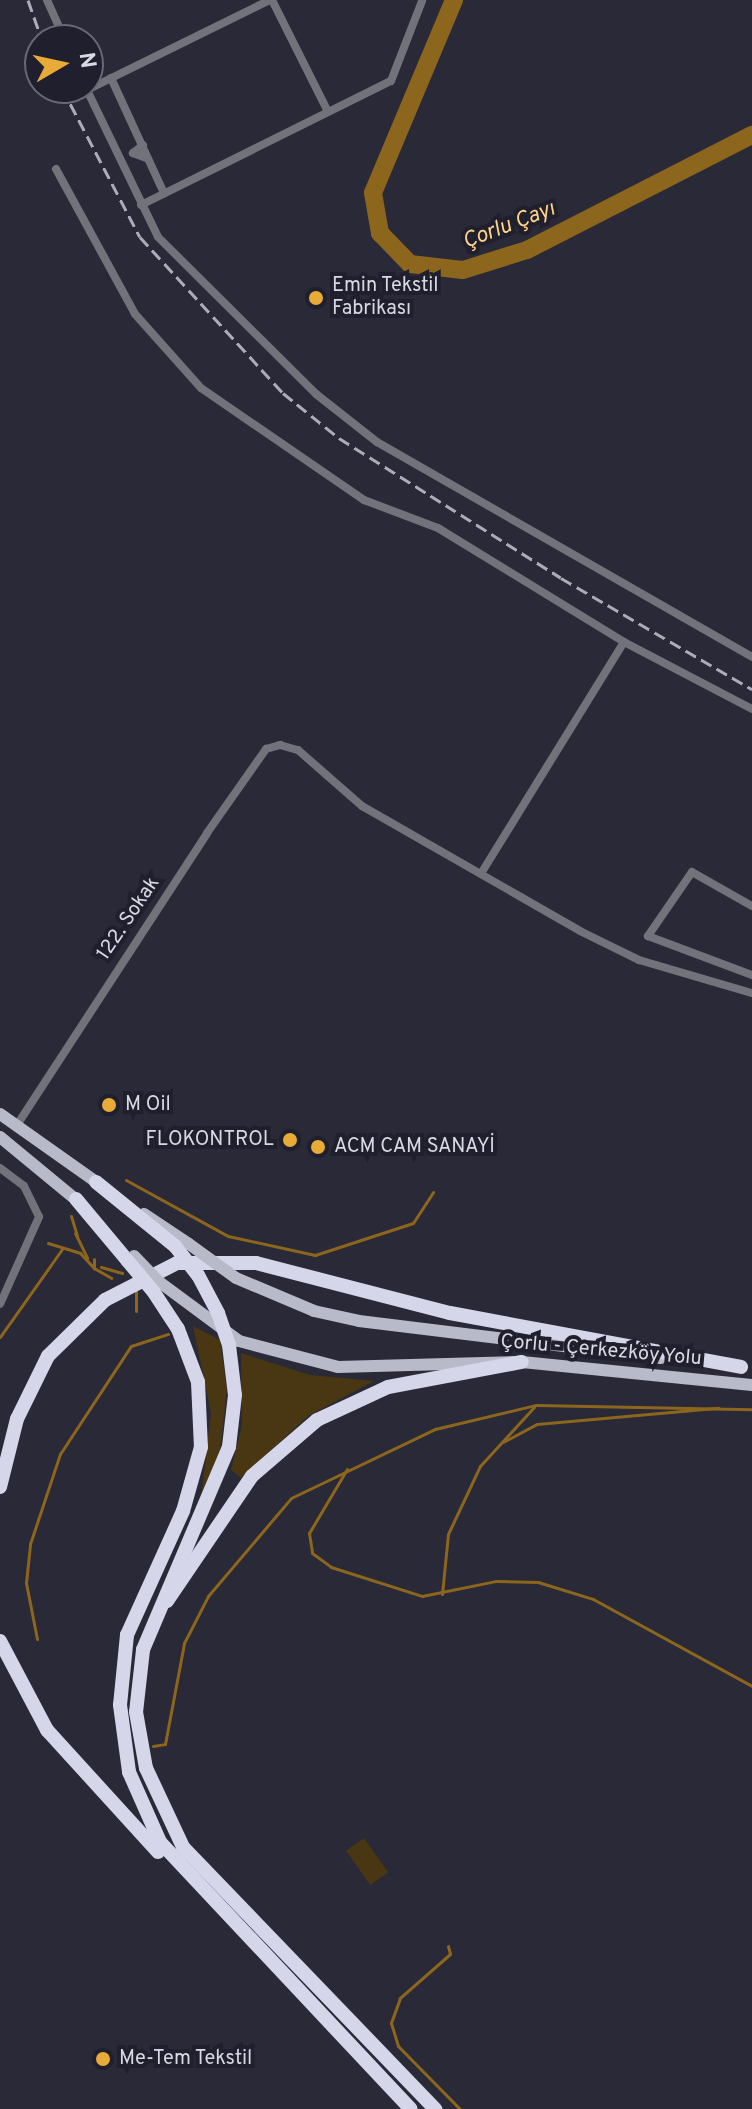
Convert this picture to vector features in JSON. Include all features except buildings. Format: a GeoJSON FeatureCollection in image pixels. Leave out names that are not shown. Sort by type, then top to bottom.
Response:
{"type":"FeatureCollection","features":[{"type":"Feature","properties":{"kind":"highway"},"geometry":{"type":"LineString","coordinates":[[96,1182],[182,1245],[218,1313],[229,1345],[235,1395],[229,1447],[149,1625],[137,1684],[146,1768],[172,1832],[435,2109]]}},
{"type":"Feature","properties":{"kind":"highway"},"geometry":{"type":"LineString","coordinates":[[76,1199],[156,1286],[178,1329],[198,1382],[201,1447],[183,1511],[127,1635],[121,1725],[148,1821],[217,1908]]}},
{"type":"Feature","properties":{"kind":"highway"},"geometry":{"type":"LineString","coordinates":[[0,1487],[17,1419],[48,1356],[105,1300],[177,1263],[256,1263],[450,1313],[746,1367]]}},
{"type":"Feature","properties":{"kind":"highway"},"geometry":{"type":"LineString","coordinates":[[137,1684],[174,1588],[242,1488],[298,1433],[388,1387],[522,1362]]}},
{"type":"Feature","properties":{"kind":"highway"},"geometry":{"type":"LineString","coordinates":[[0,1641],[47,1730],[411,2109]]}},
{"type":"Feature","properties":{"kind":"highway"},"geometry":{"type":"LineString","coordinates":[[325,2021],[338,2009]]}},
{"type":"Feature","properties":{"kind":"main road"},"geometry":{"type":"LineString","coordinates":[[0,1114],[96,1182]]}},
{"type":"Feature","properties":{"kind":"main road"},"geometry":{"type":"LineString","coordinates":[[0,1137],[76,1199]]}},
{"type":"Feature","properties":{"kind":"main road","name":"Çorlu - Çerkezköy Yolu"},"geometry":{"type":"LineString","coordinates":[[182,1245],[236,1278],[359,1321],[746,1367]]}},
{"type":"Feature","properties":{"kind":"main road","name":"Çorlu - Çerkezköy Yolu"},"geometry":{"type":"LineString","coordinates":[[156,1286],[214,1327],[305,1362],[373,1369],[522,1362],[752,1385]]}},
{"type":"Feature","properties":{"kind":"street"},"geometry":{"type":"LineString","coordinates":[[47,0],[58,24]]}},
{"type":"Feature","properties":{"kind":"street"},"geometry":{"type":"LineString","coordinates":[[104,81],[271,0],[328,112]]}},
{"type":"Feature","properties":{"kind":"street"},"geometry":{"type":"LineString","coordinates":[[141,205],[391,81],[422,1]]}},
{"type":"Feature","properties":{"kind":"street"},"geometry":{"type":"LineString","coordinates":[[111,78],[143,145],[133,153],[146,158],[164,193]]}},
{"type":"Feature","properties":{"kind":"street"},"geometry":{"type":"LineString","coordinates":[[93,104],[158,237],[229,312],[377,442],[752,657]]}},
{"type":"Feature","properties":{"kind":"street"},"geometry":{"type":"LineString","coordinates":[[56,169],[135,314],[192,381],[364,500],[438,528],[624,642],[752,709]]}},
{"type":"Feature","properties":{"kind":"street"},"geometry":{"type":"LineString","coordinates":[[624,642],[483,870],[639,960],[752,993]]}},
{"type":"Feature","properties":{"kind":"street","name":"122. Sokak"},"geometry":{"type":"LineString","coordinates":[[17,1125],[207,833],[266,749],[280,745],[298,750],[362,806],[483,870]]}},
{"type":"Feature","properties":{"kind":"street"},"geometry":{"type":"LineString","coordinates":[[752,906],[692,872],[648,936],[752,975]]}},
{"type":"Feature","properties":{"kind":"street"},"geometry":{"type":"LineString","coordinates":[[0,1168],[24,1186],[39,1217],[0,1304]]}},
{"type":"Feature","properties":{"kind":"shaded area"},"geometry":{"type":"Polygon","coordinates":[[[193,1326],[220,1340],[227,1390],[220,1451],[201,1499],[211,1413],[193,1326]]]}},
{"type":"Feature","properties":{"kind":"shaded area"},"geometry":{"type":"Polygon","coordinates":[[[241,1353],[310,1375],[374,1381],[308,1416],[241,1478],[231,1470],[242,1425],[241,1353]]]}},
{"type":"Feature","properties":{"kind":"shaded area"},"geometry":{"type":"Polygon","coordinates":[[[364,1838],[388,1872],[370,1885],[346,1851],[364,1838]]]}},
{"type":"Feature","properties":{"kind":"waterway","name":"Çorlu Çayı"},"geometry":{"type":"LineString","coordinates":[[454,0],[373,193],[380,233],[410,264],[463,270],[527,250],[752,135]]}},
{"type":"Feature","properties":{"kind":"waterway"},"geometry":{"type":"LineString","coordinates":[[126,1180],[228,1236],[315,1255],[413,1223],[433,1192]]}},
{"type":"Feature","properties":{"kind":"waterway"},"geometry":{"type":"LineString","coordinates":[[71,1216],[77,1236]]}},
{"type":"Feature","properties":{"kind":"waterway"},"geometry":{"type":"LineString","coordinates":[[75,1233],[87,1258]]}},
{"type":"Feature","properties":{"kind":"waterway"},"geometry":{"type":"LineString","coordinates":[[48,1243],[80,1253],[94,1268]]}},
{"type":"Feature","properties":{"kind":"waterway"},"geometry":{"type":"LineString","coordinates":[[0,1337],[62,1249]]}},
{"type":"Feature","properties":{"kind":"waterway"},"geometry":{"type":"LineString","coordinates":[[94,1259],[94,1268],[111,1278]]}},
{"type":"Feature","properties":{"kind":"waterway"},"geometry":{"type":"LineString","coordinates":[[101,1267],[122,1273]]}},
{"type":"Feature","properties":{"kind":"waterway"},"geometry":{"type":"LineString","coordinates":[[136,1290],[136,1311]]}},
{"type":"Feature","properties":{"kind":"waterway"},"geometry":{"type":"LineString","coordinates":[[37,1639],[26,1583],[30,1544],[60,1454],[131,1346],[168,1334]]}},
{"type":"Feature","properties":{"kind":"waterway"},"geometry":{"type":"LineString","coordinates":[[153,1746],[165,1744],[184,1643],[208,1596],[291,1498],[435,1429],[536,1405],[752,1409]]}},
{"type":"Feature","properties":{"kind":"waterway"},"geometry":{"type":"LineString","coordinates":[[442,1594],[448,1534],[480,1466],[534,1407]]}},
{"type":"Feature","properties":{"kind":"waterway"},"geometry":{"type":"LineString","coordinates":[[503,1442],[537,1424],[718,1408]]}},
{"type":"Feature","properties":{"kind":"waterway"},"geometry":{"type":"LineString","coordinates":[[347,1469],[309,1533],[312,1553],[331,1567],[422,1596],[496,1581],[538,1582],[593,1599],[752,1686]]}},
{"type":"Feature","properties":{"kind":"waterway"},"geometry":{"type":"LineString","coordinates":[[448,1946],[450,1954],[400,1998],[391,2023],[398,2046],[460,2109]]}},
{"type":"Feature","properties":{"kind":"railway"},"geometry":{"type":"LineString","coordinates":[[28,0],[36,24]]}},
{"type":"Feature","properties":{"kind":"railway"},"geometry":{"type":"LineString","coordinates":[[70,104],[140,237],[283,393],[339,438],[561,578],[752,689]]}},
{"type":"Feature","properties":{"kind":"place","name":"Emin Tekstil Fabrikası"},"geometry":{"type":"Point","coordinates":[316,298]}},
{"type":"Feature","properties":{"kind":"place","name":"M Oil"},"geometry":{"type":"Point","coordinates":[109,1105]}},
{"type":"Feature","properties":{"kind":"place","name":"FLOKONTROL"},"geometry":{"type":"Point","coordinates":[290,1140]}},
{"type":"Feature","properties":{"kind":"place","name":"ACM CAM SANAYİ"},"geometry":{"type":"Point","coordinates":[318,1147]}},
{"type":"Feature","properties":{"kind":"place","name":"Me-Tem Tekstil"},"geometry":{"type":"Point","coordinates":[103,2059]}}]}
